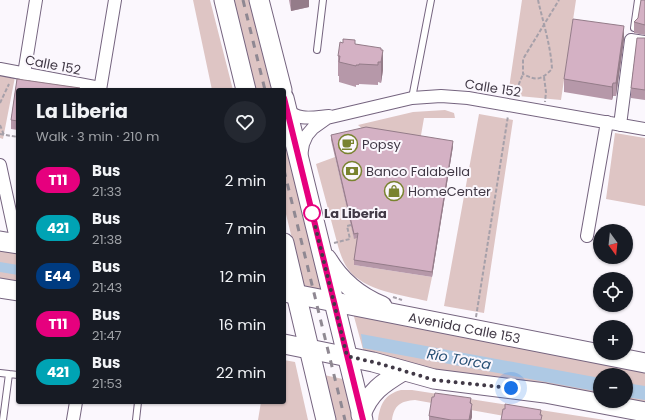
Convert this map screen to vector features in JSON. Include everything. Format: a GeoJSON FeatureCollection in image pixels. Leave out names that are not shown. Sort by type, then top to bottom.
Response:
{"type":"FeatureCollection","features":[{"type":"Feature","properties":{"kind":"main road"},"geometry":{"type":"LineString","coordinates":[[224,0],[246,88]]}},
{"type":"Feature","properties":{"kind":"main road"},"geometry":{"type":"LineString","coordinates":[[259,0],[281,88]]}},
{"type":"Feature","properties":{"kind":"main road"},"geometry":{"type":"LineString","coordinates":[[286,106],[301,165],[336,273],[352,289],[368,299],[413,318]]}},
{"type":"Feature","properties":{"kind":"main road"},"geometry":{"type":"LineString","coordinates":[[327,245],[334,302],[362,418]]}},
{"type":"Feature","properties":{"kind":"main road"},"geometry":{"type":"LineString","coordinates":[[286,263],[290,293],[303,320],[326,420]]}},
{"type":"Feature","properties":{"kind":"main road"},"geometry":{"type":"LineString","coordinates":[[0,288],[16,291]]}},
{"type":"Feature","properties":{"kind":"main road","name":"Avenida Calle 153"},"geometry":{"type":"LineString","coordinates":[[290,293],[645,363]]}},
{"type":"Feature","properties":{"kind":"main road"},"geometry":{"type":"LineString","coordinates":[[286,344],[308,344],[346,352],[434,380],[545,393],[645,412]]}},
{"type":"Feature","properties":{"kind":"main road"},"geometry":{"type":"LineString","coordinates":[[362,418],[365,404],[375,391],[381,385],[403,371]]}},
{"type":"Feature","properties":{"kind":"street"},"geometry":{"type":"LineString","coordinates":[[24,74],[36,0]]}},
{"type":"Feature","properties":{"kind":"street"},"geometry":{"type":"LineString","coordinates":[[100,88],[115,0]]}},
{"type":"Feature","properties":{"kind":"street"},"geometry":{"type":"LineString","coordinates":[[620,125],[631,40],[645,42]]}},
{"type":"Feature","properties":{"kind":"street","name":"Calle 152"},"geometry":{"type":"LineString","coordinates":[[0,69],[95,88]]}},
{"type":"Feature","properties":{"kind":"street","name":"Calle 152"},"geometry":{"type":"LineString","coordinates":[[301,165],[302,150],[307,135],[320,122],[336,116],[412,98],[441,96],[468,98],[645,129]]}},
{"type":"Feature","properties":{"kind":"street","name":"Calle 152"},"geometry":{"type":"LineString","coordinates":[[286,102],[292,114],[299,117],[336,116]]}},
{"type":"Feature","properties":{"kind":"street"},"geometry":{"type":"LineString","coordinates":[[587,236],[607,122]]}},
{"type":"Feature","properties":{"kind":"street"},"geometry":{"type":"LineString","coordinates":[[0,165],[12,243]]}},
{"type":"Feature","properties":{"kind":"street"},"geometry":{"type":"LineString","coordinates":[[73,420],[76,404]]}},
{"type":"Feature","properties":{"kind":"lane"},"geometry":{"type":"LineString","coordinates":[[317,50],[323,0]]}},
{"type":"Feature","properties":{"kind":"lane"},"geometry":{"type":"LineString","coordinates":[[412,98],[431,0]]}},
{"type":"Feature","properties":{"kind":"lane"},"geometry":{"type":"LineString","coordinates":[[634,28],[638,0]]}},
{"type":"Feature","properties":{"kind":"lane"},"geometry":{"type":"LineString","coordinates":[[0,373],[16,375]]}},
{"type":"Feature","properties":{"kind":"lane"},"geometry":{"type":"LineString","coordinates":[[3,420],[9,374]]}},
{"type":"Feature","properties":{"kind":"lane"},"geometry":{"type":"LineString","coordinates":[[136,420],[138,404]]}},
{"type":"Feature","properties":{"kind":"path"},"geometry":{"type":"LineString","coordinates":[[524,74],[532,79],[544,77],[552,69],[552,61],[538,0]]}},
{"type":"Feature","properties":{"kind":"path"},"geometry":{"type":"LineString","coordinates":[[474,330],[510,105],[524,74],[523,59],[559,0]]}},
{"type":"Feature","properties":{"kind":"path"},"geometry":{"type":"LineString","coordinates":[[544,77],[546,92],[545,111]]}},
{"type":"Feature","properties":{"kind":"path"},"geometry":{"type":"LineString","coordinates":[[0,103],[9,84]]}},
{"type":"Feature","properties":{"kind":"path"},"geometry":{"type":"LineString","coordinates":[[0,125],[4,135]]}},
{"type":"Feature","properties":{"kind":"path"},"geometry":{"type":"LineString","coordinates":[[0,134],[16,137]]}},
{"type":"Feature","properties":{"kind":"path"},"geometry":{"type":"LineString","coordinates":[[327,245],[350,239],[347,226],[351,225]]}},
{"type":"Feature","properties":{"kind":"shaded area"},"geometry":{"type":"Polygon","coordinates":[[[193,0],[210,0],[232,88],[212,88],[193,0]]]}},
{"type":"Feature","properties":{"kind":"shaded area"},"geometry":{"type":"Polygon","coordinates":[[[234,0],[254,0],[276,88],[256,88],[234,0]]]}},
{"type":"Feature","properties":{"kind":"shaded area"},"geometry":{"type":"Polygon","coordinates":[[[522,0],[576,0],[561,100],[508,95],[522,0]]]}},
{"type":"Feature","properties":{"kind":"shaded area"},"geometry":{"type":"Polygon","coordinates":[[[0,74],[15,77],[3,139],[0,138],[0,74]]]}},
{"type":"Feature","properties":{"kind":"shaded area"},"geometry":{"type":"Polygon","coordinates":[[[445,110],[454,113],[455,118],[424,118],[420,141],[366,132],[358,125],[413,112],[445,110]]]}},
{"type":"Feature","properties":{"kind":"shaded area"},"geometry":{"type":"Polygon","coordinates":[[[479,114],[513,120],[484,313],[444,306],[479,114]]]}},
{"type":"Feature","properties":{"kind":"shaded area"},"geometry":{"type":"Polygon","coordinates":[[[286,132],[321,278],[321,289],[313,291],[304,288],[286,214],[286,132]]]}},
{"type":"Feature","properties":{"kind":"shaded area"},"geometry":{"type":"Polygon","coordinates":[[[615,133],[645,138],[645,206],[606,199],[615,133]]]}},
{"type":"Feature","properties":{"kind":"shaded area"},"geometry":{"type":"Polygon","coordinates":[[[335,157],[354,238],[358,238],[354,265],[432,277],[427,301],[395,294],[373,287],[355,276],[346,266],[339,249],[316,164],[335,157]]]}},
{"type":"Feature","properties":{"kind":"shaded area"},"geometry":{"type":"Polygon","coordinates":[[[0,248],[16,251],[16,287],[0,283],[0,248]]]}},
{"type":"Feature","properties":{"kind":"shaded area"},"geometry":{"type":"Polygon","coordinates":[[[353,313],[645,369],[645,406],[633,403],[633,368],[593,368],[593,396],[465,378],[364,353],[353,313]]]}},
{"type":"Feature","properties":{"kind":"shaded area"},"geometry":{"type":"Polygon","coordinates":[[[286,360],[295,362],[308,420],[258,420],[261,404],[286,404],[286,360]]]}},
{"type":"Feature","properties":{"kind":"shaded area"},"geometry":{"type":"Polygon","coordinates":[[[324,375],[343,379],[353,420],[335,420],[324,375]]]}},
{"type":"Feature","properties":{"kind":"shaded area"},"geometry":{"type":"Polygon","coordinates":[[[401,390],[412,390],[605,420],[526,420],[415,400],[406,401],[396,407],[392,420],[378,420],[380,409],[384,400],[391,394],[401,390]]]}},
{"type":"Feature","properties":{"kind":"water"},"geometry":{"type":"Polygon","coordinates":[[[0,262],[16,265],[16,275],[0,272],[0,262]]]}},
{"type":"Feature","properties":{"kind":"water","name":"Río Torca"},"geometry":{"type":"Polygon","coordinates":[[[361,334],[593,377],[593,391],[363,348],[361,334]]]}},
{"type":"Feature","properties":{"kind":"water"},"geometry":{"type":"Polygon","coordinates":[[[633,384],[645,386],[645,400],[633,398],[633,384]]]}},
{"type":"Feature","properties":{"kind":"building"},"geometry":{"type":"Polygon","coordinates":[[[641,0],[645,0],[645,25],[634,22],[638,18],[641,0]]]}},
{"type":"Feature","properties":{"kind":"building"},"geometry":{"type":"Polygon","coordinates":[[[573,19],[624,26],[616,83],[613,83],[612,87],[564,79],[573,19]]]}},
{"type":"Feature","properties":{"kind":"building"},"geometry":{"type":"Polygon","coordinates":[[[637,38],[645,38],[645,90],[631,88],[637,38]]]}},
{"type":"Feature","properties":{"kind":"building"},"geometry":{"type":"Polygon","coordinates":[[[343,39],[355,40],[355,44],[381,48],[381,50],[383,50],[381,62],[378,62],[378,65],[359,64],[356,66],[339,62],[340,56],[338,56],[340,42],[343,43],[343,39]]]}},
{"type":"Feature","properties":{"kind":"building"},"geometry":{"type":"Polygon","coordinates":[[[17,79],[80,88],[16,88],[16,121],[11,120],[17,79]]]}},
{"type":"Feature","properties":{"kind":"building","name":"HomeCenter"},"geometry":{"type":"Polygon","coordinates":[[[366,127],[453,141],[432,272],[354,260],[358,233],[354,234],[331,135],[366,127]]]}},
{"type":"Feature","properties":{"kind":"building"},"geometry":{"type":"Polygon","coordinates":[[[435,393],[471,398],[470,403],[472,404],[469,420],[451,420],[429,416],[432,397],[434,397],[435,393]]]}},
{"type":"Feature","properties":{"kind":"building"},"geometry":{"type":"Polygon","coordinates":[[[505,404],[541,410],[541,420],[501,420],[503,409],[505,409],[505,404]]]}},
{"type":"Feature","properties":{"kind":"railway"},"geometry":{"type":"LineString","coordinates":[[243,0],[265,88]]}},
{"type":"Feature","properties":{"kind":"railway"},"geometry":{"type":"LineString","coordinates":[[286,178],[345,420]]}},
{"type":"Feature","properties":{"kind":"bus line","name":"T11"},"geometry":{"type":"LineString","coordinates":[[286,106],[363,420]]}},
{"type":"Feature","properties":{"kind":"place","name":"Popsy"},"geometry":{"type":"Point","coordinates":[348,144]}},
{"type":"Feature","properties":{"kind":"place","name":"Banco Falabella"},"geometry":{"type":"Point","coordinates":[352,171]}},
{"type":"Feature","properties":{"kind":"place","name":"HomeCenter"},"geometry":{"type":"Point","coordinates":[394,191]}},
{"type":"Feature","properties":{"kind":"place","name":"La Liberia"},"geometry":{"type":"Point","coordinates":[312,213]}},
{"type":"Feature","properties":{"kind":"route"},"geometry":{"type":"LineString","coordinates":[[312,213],[347,356],[389,366],[434,380],[511,388]]}}]}
